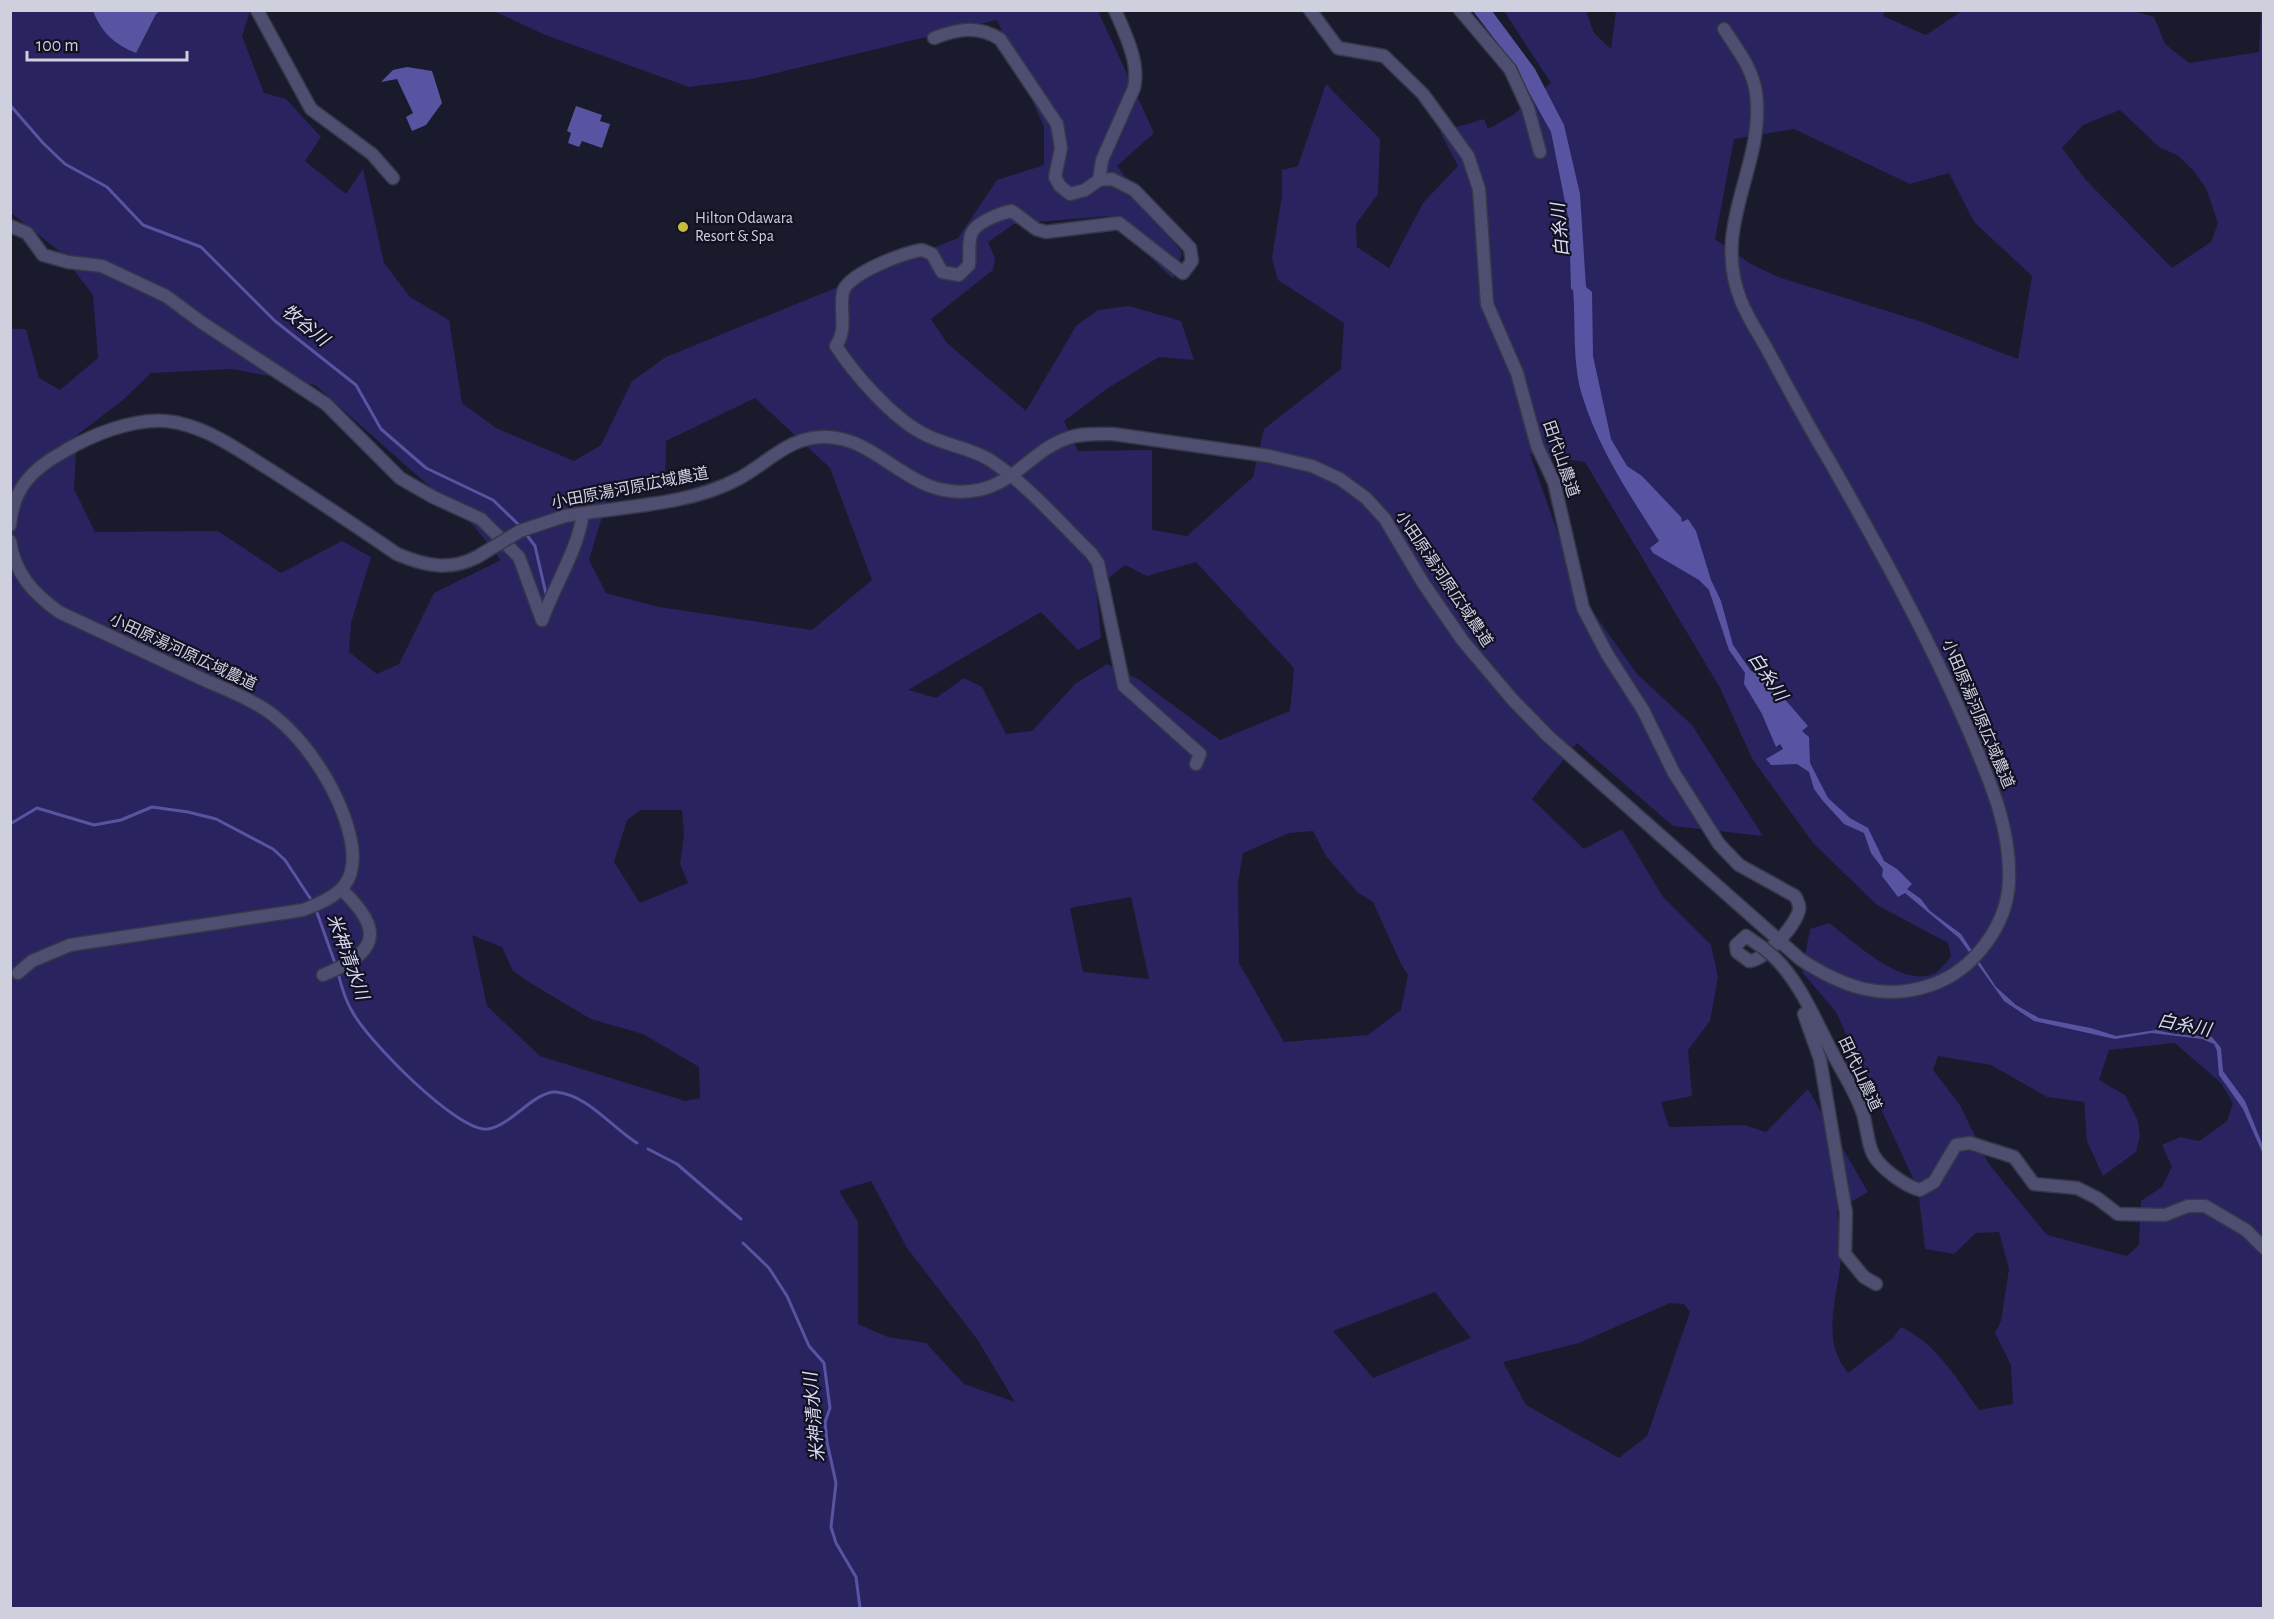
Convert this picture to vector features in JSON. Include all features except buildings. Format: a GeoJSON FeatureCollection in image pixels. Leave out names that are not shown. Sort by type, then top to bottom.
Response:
{"type":"FeatureCollection","features":[{"type":"Feature","properties":{"kind":"street"},"geometry":{"type":"LineString","coordinates":[[256,10],[311,110],[372,154],[393,178]]}},
{"type":"Feature","properties":{"kind":"street"},"geometry":{"type":"LineString","coordinates":[[1099,180],[1101,160],[1130,102],[1136,80],[1128,41],[1115,10]]}},
{"type":"Feature","properties":{"kind":"street","name":"田代山農道"},"geometry":{"type":"LineString","coordinates":[[1310,10],[1338,48],[1377,54],[1396,66],[1423,94],[1468,156],[1479,189],[1487,304],[1517,373],[1537,446],[1554,482],[1583,608],[1607,654],[1644,710],[1674,773],[1719,844],[1739,865],[1795,896],[1799,913],[1778,940],[1756,961],[1742,957],[1736,945],[1746,936],[1762,947],[1774,957],[1785,968],[1863,1113],[1873,1154],[1878,1162],[1913,1188],[1920,1190],[1934,1182],[1956,1145],[1971,1143],[2014,1157],[2034,1184],[2077,1188],[2097,1198],[2118,1214],[2165,1215],[2188,1206],[2205,1206],[2246,1230],[2264,1248]]}},
{"type":"Feature","properties":{"kind":"street"},"geometry":{"type":"LineString","coordinates":[[1460,10],[1510,69],[1528,108],[1540,152]]}},
{"type":"Feature","properties":{"kind":"street"},"geometry":{"type":"LineString","coordinates":[[934,38],[952,31],[970,28],[988,32],[1000,39],[1057,124],[1061,148],[1055,177],[1060,186],[1071,194],[1085,190],[1099,180],[1112,179],[1134,190],[1190,248],[1192,261],[1183,273],[1119,223],[1046,232],[1035,229],[1012,212],[975,228],[971,236],[969,265],[959,274],[942,272],[932,254],[922,250],[863,272],[850,280],[843,291],[843,331],[836,346],[857,376],[922,434],[969,450],[1012,476],[1098,563],[1124,686],[1200,754],[1196,764]]}},
{"type":"Feature","properties":{"kind":"street","name":"小田原湯河原広域農道"},"geometry":{"type":"LineString","coordinates":[[10,525],[19,488],[48,461],[73,445],[117,429],[163,421],[183,423],[206,432],[307,493],[397,554],[412,561],[444,567],[456,566],[477,557],[520,531],[565,516],[700,494],[741,478],[779,450],[795,443],[827,437],[860,446],[920,484],[942,490],[978,490],[999,484],[1047,449],[1067,438],[1089,434],[1113,434],[1269,456],[1312,466],[1340,479],[1366,498],[1385,519],[1423,583],[1463,641],[1512,699],[1548,736],[1778,940],[1828,977],[1857,989],[1899,992],[1920,989],[1953,975],[1974,957],[1996,927],[2009,881],[2006,839],[1995,794],[1935,653],[1899,582],[1741,302],[1732,271],[1731,241],[1735,210],[1752,143],[1757,113],[1756,92],[1750,72],[1724,29]]}},
{"type":"Feature","properties":{"kind":"street"},"geometry":{"type":"LineString","coordinates":[[10,225],[27,233],[43,255],[59,260],[102,266],[166,296],[326,404],[400,478],[433,497],[481,519],[519,557],[542,620],[553,589],[563,572],[582,525],[583,513]]}},
{"type":"Feature","properties":{"kind":"street","name":"小田原湯河原広域農道"},"geometry":{"type":"LineString","coordinates":[[10,541],[13,557],[21,575],[36,595],[59,612],[243,698],[272,714],[294,734],[319,769],[335,798],[349,834],[353,867],[342,890]]}},
{"type":"Feature","properties":{"kind":"street"},"geometry":{"type":"LineString","coordinates":[[18,974],[32,961],[70,945],[287,912],[321,903],[342,890],[354,902],[369,925],[369,941],[366,949],[354,960],[326,974]]}},
{"type":"Feature","properties":{"kind":"street"},"geometry":{"type":"LineString","coordinates":[[1798,990],[1798,1001],[1820,1059],[1846,1214],[1845,1254],[1864,1277],[1876,1284]]}},
{"type":"Feature","properties":{"kind":"shaded area"},"geometry":{"type":"Polygon","coordinates":[[[93,10],[160,11],[156,14],[136,53],[110,37],[100,25],[93,10]]]}},
{"type":"Feature","properties":{"kind":"shaded area"},"geometry":{"type":"Polygon","coordinates":[[[11,11],[250,11],[242,36],[264,93],[286,99],[321,137],[305,161],[346,194],[363,169],[384,263],[410,297],[449,320],[462,403],[496,428],[574,461],[601,445],[632,381],[666,357],[958,238],[997,180],[1044,165],[1044,127],[997,20],[752,79],[689,87],[543,34],[494,11],[1098,11],[1154,133],[1117,166],[1182,253],[1173,279],[1108,216],[1014,224],[988,242],[995,258],[993,270],[931,319],[947,343],[1026,411],[1076,326],[1098,310],[1129,306],[1181,321],[1194,360],[1159,357],[1108,388],[1064,421],[1078,451],[1152,450],[1152,530],[1187,536],[1253,477],[1264,429],[1341,369],[1344,323],[1278,280],[1272,258],[1282,196],[1282,170],[1298,166],[1326,84],[1380,139],[1378,194],[1356,224],[1357,247],[1389,268],[1423,203],[1458,166],[1440,132],[1484,119],[1488,129],[1513,115],[1551,83],[1504,11],[1586,11],[1594,33],[1611,49],[1616,11],[1885,11],[1883,16],[1926,35],[1962,11],[2134,11],[2154,17],[2165,44],[2189,63],[2259,52],[2261,11],[2263,11],[2263,1608],[11,1608],[11,329],[26,329],[39,378],[60,390],[98,358],[93,295],[59,251],[11,213],[11,11]],[[2120,110],[2083,125],[2062,148],[2085,179],[2172,268],[2211,242],[2218,223],[2206,188],[2193,170],[2177,155],[2159,147],[2120,110]],[[1794,129],[1734,139],[1715,239],[1751,264],[1778,277],[1919,321],[2018,359],[2032,276],[1974,222],[1949,173],[1910,184],[1794,129]],[[232,369],[151,373],[123,400],[77,435],[74,489],[95,532],[218,531],[281,573],[342,541],[371,557],[351,623],[349,652],[377,674],[399,664],[434,593],[501,560],[473,525],[315,385],[232,369]],[[755,398],[666,441],[665,489],[608,497],[589,560],[606,593],[659,607],[812,630],[872,580],[830,468],[755,398]],[[1530,454],[1578,591],[1637,674],[1692,725],[1763,836],[1673,826],[1577,743],[1532,799],[1584,849],[1622,829],[1663,897],[1711,945],[1718,977],[1710,1021],[1688,1050],[1692,1096],[1661,1102],[1669,1127],[1744,1125],[1766,1132],[1808,1089],[1868,1192],[1837,1210],[1841,1256],[1833,1331],[1834,1346],[1839,1360],[1848,1373],[1893,1338],[1901,1327],[1925,1342],[1935,1352],[1954,1374],[1979,1410],[2013,1404],[2011,1365],[1995,1333],[2001,1321],[2009,1269],[1999,1232],[1976,1233],[1954,1254],[1925,1249],[1918,1189],[1836,1012],[1802,972],[1810,929],[1829,923],[1879,961],[1908,975],[1922,976],[1937,972],[1951,956],[1948,943],[1877,905],[1813,843],[1753,760],[1719,686],[1585,462],[1530,454]],[[1196,562],[1147,576],[1125,565],[1096,588],[1101,638],[1078,650],[1041,612],[908,690],[936,698],[964,678],[982,687],[1006,734],[1032,731],[1075,684],[1107,664],[1138,679],[1220,740],[1290,711],[1294,668],[1196,562]],[[641,810],[627,820],[614,862],[640,903],[688,883],[680,864],[684,835],[682,810],[641,810]],[[1313,831],[1289,833],[1243,853],[1238,883],[1239,963],[1284,1042],[1368,1035],[1401,1010],[1408,975],[1373,902],[1357,892],[1326,856],[1313,831]],[[1131,897],[1070,908],[1083,972],[1149,979],[1131,897]],[[472,935],[487,1006],[540,1056],[685,1101],[700,1098],[699,1067],[643,1034],[591,1019],[513,971],[502,947],[472,935]],[[2175,1043],[2109,1050],[2099,1080],[2125,1095],[2138,1121],[2140,1136],[2136,1152],[2103,1176],[2087,1141],[2084,1102],[2047,1097],[1991,1065],[1938,1056],[1933,1070],[1960,1105],[1988,1163],[2047,1235],[2127,1256],[2139,1245],[2141,1201],[2162,1187],[2172,1167],[2162,1145],[2180,1137],[2199,1141],[2227,1121],[2233,1103],[2221,1083],[2175,1043]],[[871,1181],[839,1191],[858,1222],[858,1324],[888,1337],[926,1343],[964,1384],[1015,1402],[977,1339],[907,1248],[871,1181]],[[1435,1292],[1333,1331],[1373,1378],[1471,1338],[1435,1292]],[[1670,1303],[1579,1343],[1503,1362],[1526,1405],[1619,1458],[1647,1436],[1690,1312],[1684,1304],[1670,1303]]]}},
{"type":"Feature","properties":{"kind":"shaded area"},"geometry":{"type":"Polygon","coordinates":[[[1473,11],[1492,11],[1535,69],[1564,125],[1580,194],[1586,287],[1592,292],[1593,356],[1611,439],[1627,466],[1642,476],[1681,517],[1682,522],[1688,519],[1696,531],[1711,580],[1721,601],[1733,645],[1751,671],[1761,672],[1808,726],[1802,731],[1809,737],[1810,763],[1828,798],[1850,818],[1868,828],[1884,861],[1897,869],[1912,884],[1907,889],[1921,899],[1930,911],[1961,934],[1996,987],[2016,1005],[2039,1018],[2091,1028],[2116,1036],[2156,1030],[2212,1037],[2221,1048],[2223,1071],[2245,1101],[2263,1146],[2263,1154],[2243,1109],[2219,1075],[2217,1051],[2214,1044],[2202,1039],[2152,1033],[2115,1039],[2034,1021],[2004,1001],[1959,938],[1905,893],[1898,897],[1882,876],[1883,869],[1871,853],[1864,833],[1844,824],[1823,801],[1814,789],[1809,772],[1797,764],[1771,765],[1766,759],[1783,749],[1780,744],[1776,747],[1762,714],[1744,684],[1745,673],[1729,650],[1709,590],[1699,580],[1653,553],[1650,548],[1659,541],[1605,452],[1589,415],[1577,369],[1569,222],[1551,132],[1512,62],[1473,11]]]}},
{"type":"Feature","properties":{"kind":"shaded area"},"geometry":{"type":"Polygon","coordinates":[[[407,67],[432,71],[442,103],[426,125],[412,131],[406,117],[413,113],[397,79],[381,82],[393,70],[407,67]]]}},
{"type":"Feature","properties":{"kind":"shaded area"},"geometry":{"type":"Polygon","coordinates":[[[576,106],[602,115],[600,121],[610,124],[602,148],[582,141],[579,147],[568,143],[571,133],[567,131],[576,106]]]}},
{"type":"Feature","properties":{"kind":"waterway","name":"牧谷川"},"geometry":{"type":"LineString","coordinates":[[10,105],[65,164],[107,187],[143,225],[201,247],[275,321],[356,385],[381,429],[426,468],[493,500],[520,526]]}},
{"type":"Feature","properties":{"kind":"waterway","name":"牧谷川"},"geometry":{"type":"LineString","coordinates":[[526,534],[535,546],[546,594]]}},
{"type":"Feature","properties":{"kind":"waterway","name":"米神清水川"},"geometry":{"type":"LineString","coordinates":[[10,824],[37,808],[94,825],[121,820],[152,807],[216,819],[273,849],[285,860],[312,901]]}},
{"type":"Feature","properties":{"kind":"waterway","name":"米神清水川"},"geometry":{"type":"LineString","coordinates":[[315,907],[336,966]]}},
{"type":"Feature","properties":{"kind":"waterway","name":"米神清水川"},"geometry":{"type":"LineString","coordinates":[[338,973],[350,1007],[375,1042],[414,1082],[456,1116],[474,1126],[488,1129],[497,1127],[539,1097],[556,1092],[568,1094],[589,1105],[637,1143]]}},
{"type":"Feature","properties":{"kind":"waterway","name":"米神清水川"},"geometry":{"type":"LineString","coordinates":[[648,1149],[677,1164],[741,1219]]}},
{"type":"Feature","properties":{"kind":"waterway","name":"米神清水川"},"geometry":{"type":"LineString","coordinates":[[743,1243],[769,1268],[787,1296],[809,1346],[824,1363],[830,1408],[825,1422],[836,1483],[831,1527],[836,1543],[856,1577],[860,1608]]}},
{"type":"Feature","properties":{"kind":"place","name":"Hilton Odawara Resort & Spa"},"geometry":{"type":"Point","coordinates":[683,227]}},
{"type":"Feature","properties":{"kind":"water label","name":"白糸川"},"geometry":{"type":"Point","coordinates":[1561,230]}},
{"type":"Feature","properties":{"kind":"water label","name":"白糸川"},"geometry":{"type":"Point","coordinates":[1767,677]}},
{"type":"Feature","properties":{"kind":"water label","name":"白糸川"},"geometry":{"type":"Point","coordinates":[2184,1026]}}]}
